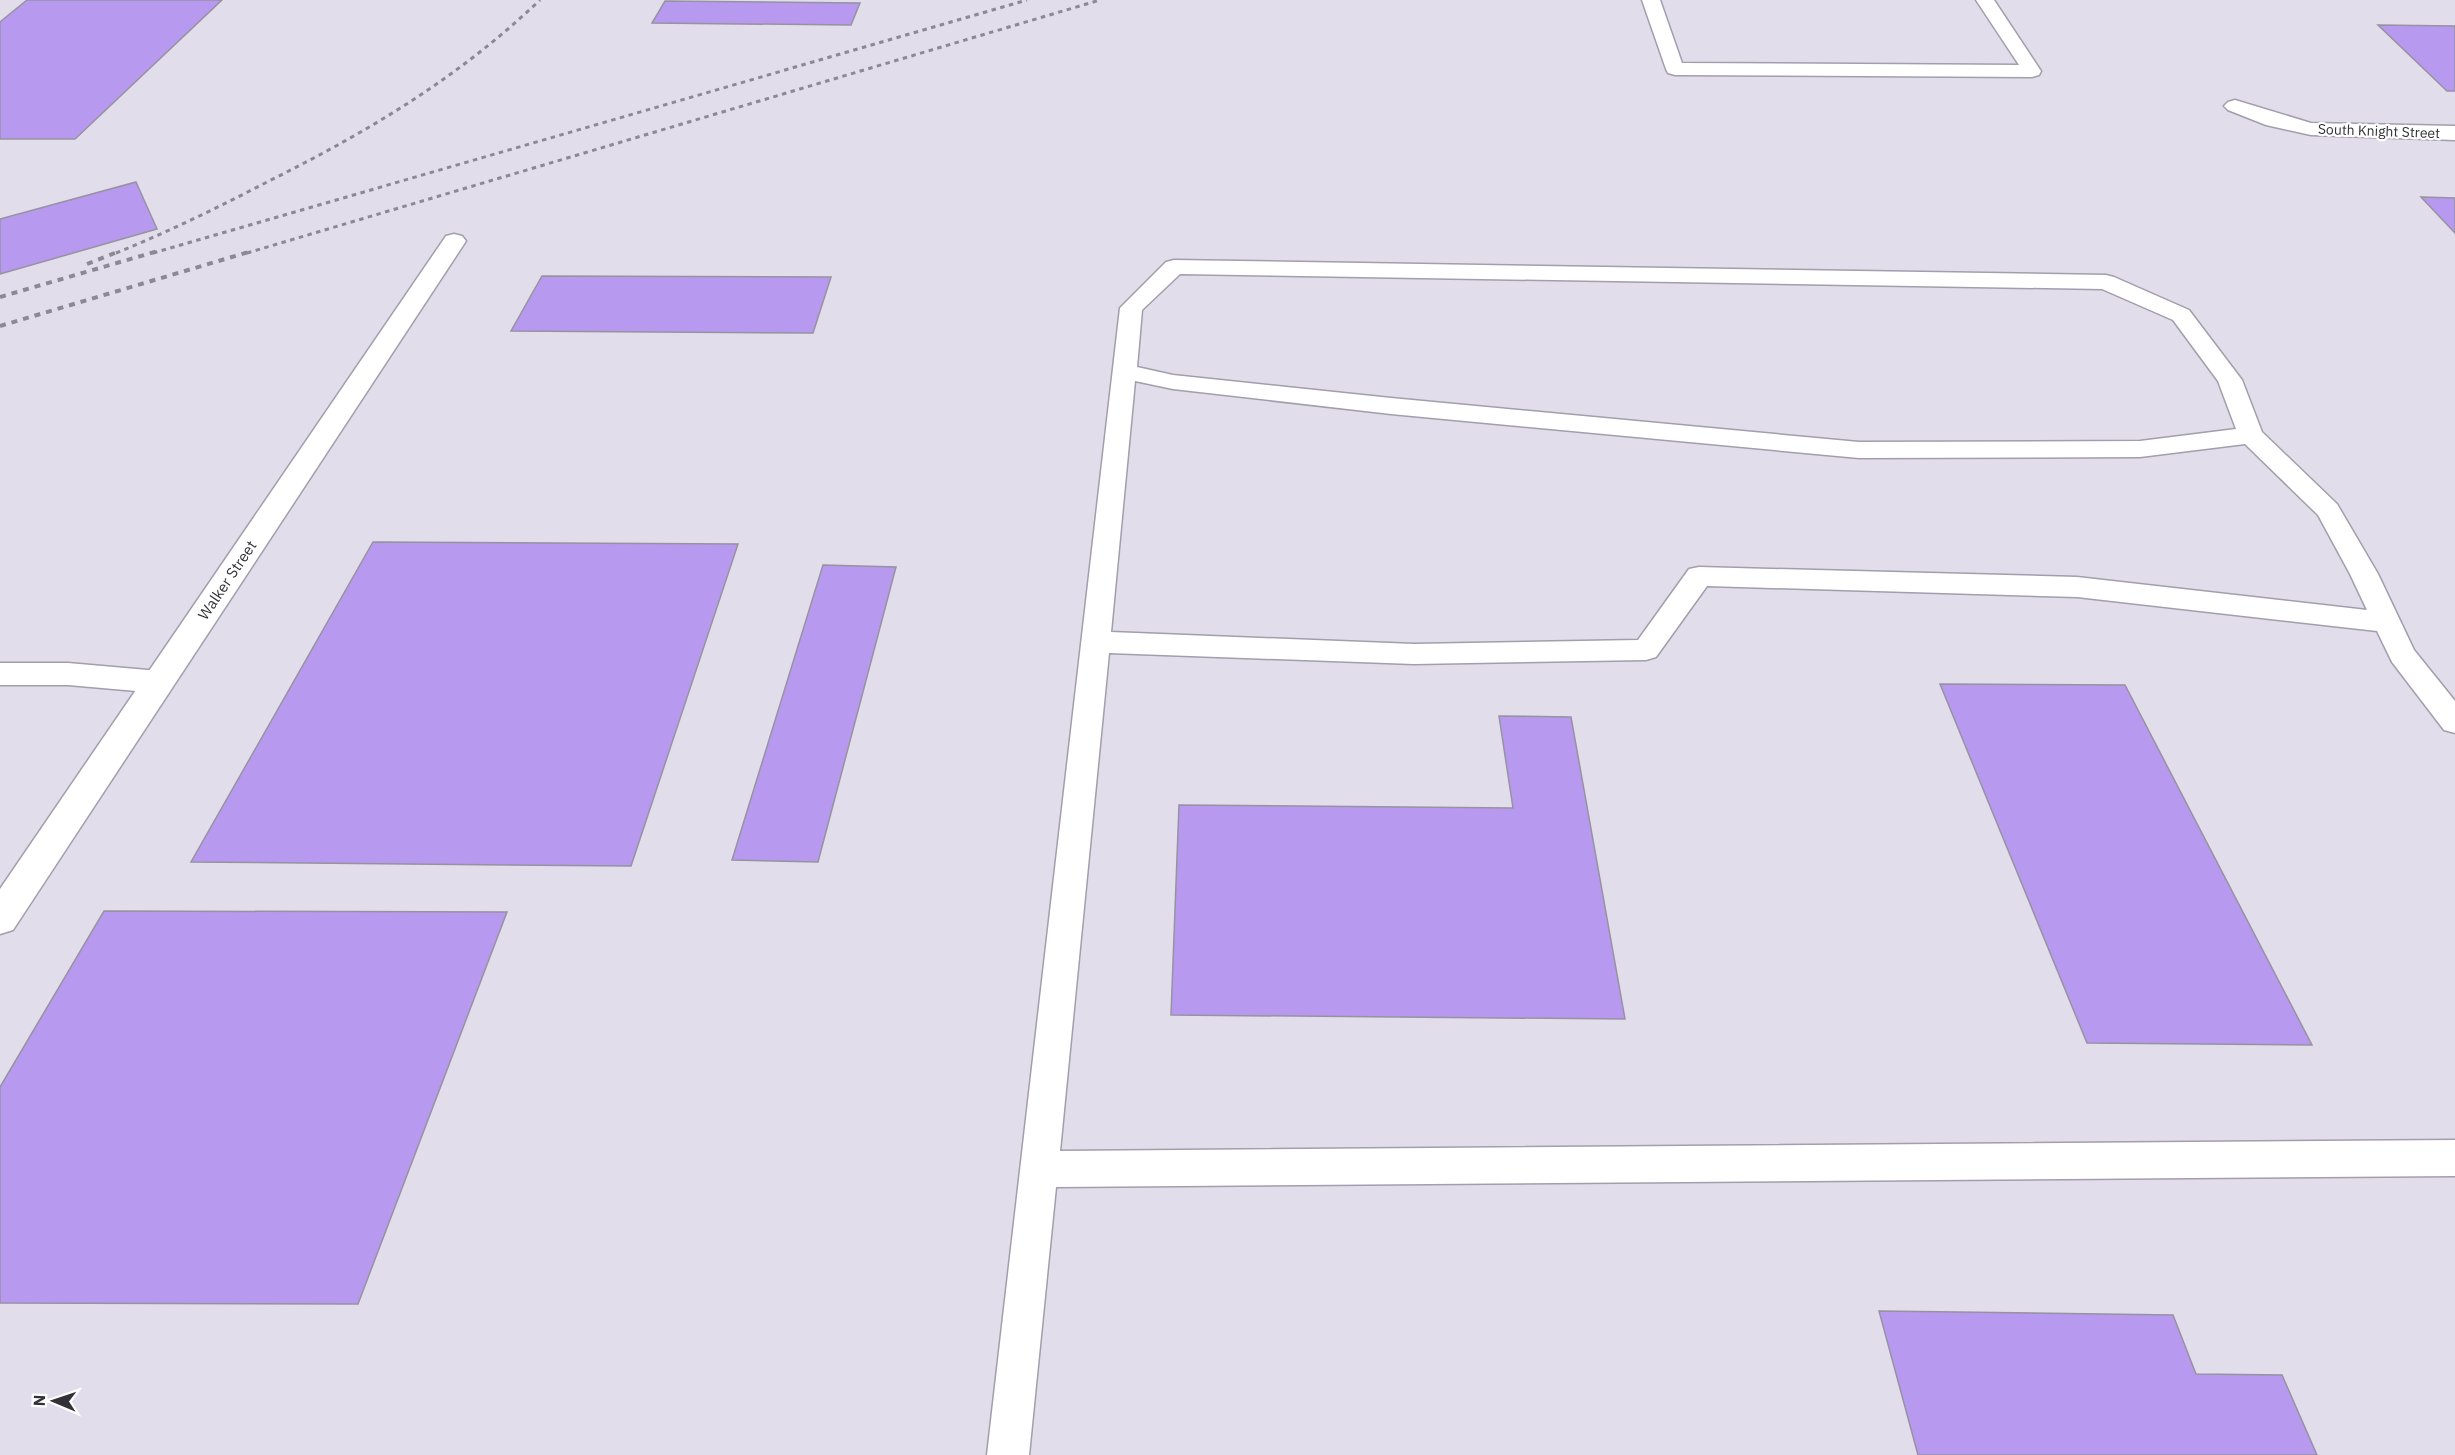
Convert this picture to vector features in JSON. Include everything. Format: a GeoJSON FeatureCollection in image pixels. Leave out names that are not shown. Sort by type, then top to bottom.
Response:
{"type":"FeatureCollection","features":[{"type":"Feature","properties":{"kind":"street","name":"South Knight Street"},"geometry":{"type":"LineString","coordinates":[[2235,106],[2274,120],[2311,129],[2455,133]]}},
{"type":"Feature","properties":{"kind":"street","name":"Walker Street"},"geometry":{"type":"LineString","coordinates":[[0,919],[454,241]]}},
{"type":"Feature","properties":{"kind":"lane"},"geometry":{"type":"LineString","coordinates":[[1651,0],[1675,69],[2032,71],[1984,0]]}},
{"type":"Feature","properties":{"kind":"lane"},"geometry":{"type":"LineString","coordinates":[[1008,1455],[1131,308],[1174,267],[2106,282],[2181,315],[2230,380],[2251,435],[2328,510],[2364,574],[2402,655],[2455,722]]}},
{"type":"Feature","properties":{"kind":"lane"},"geometry":{"type":"LineString","coordinates":[[1124,371],[1173,382],[1391,406],[1859,450],[2140,449],[2251,435]]}},
{"type":"Feature","properties":{"kind":"lane"},"geometry":{"type":"LineString","coordinates":[[1095,642],[1414,654],[1646,650],[1700,576],[2077,587],[2386,622]]}},
{"type":"Feature","properties":{"kind":"lane"},"geometry":{"type":"LineString","coordinates":[[0,674],[68,675],[159,682]]}},
{"type":"Feature","properties":{"kind":"lane"},"geometry":{"type":"LineString","coordinates":[[1039,1169],[2455,1158]]}},
{"type":"Feature","properties":{"kind":"building"},"geometry":{"type":"Polygon","coordinates":[[[27,0],[222,0],[75,139],[0,139],[0,22],[27,0]]]}},
{"type":"Feature","properties":{"kind":"building"},"geometry":{"type":"Polygon","coordinates":[[[665,1],[860,3],[851,25],[652,23],[665,1]]]}},
{"type":"Feature","properties":{"kind":"building"},"geometry":{"type":"Polygon","coordinates":[[[2378,25],[2455,26],[2455,91],[2447,91],[2378,25]]]}},
{"type":"Feature","properties":{"kind":"building"},"geometry":{"type":"Polygon","coordinates":[[[136,182],[157,229],[0,274],[0,219],[136,182]]]}},
{"type":"Feature","properties":{"kind":"building"},"geometry":{"type":"Polygon","coordinates":[[[2421,197],[2455,198],[2455,233],[2421,197]]]}},
{"type":"Feature","properties":{"kind":"building"},"geometry":{"type":"Polygon","coordinates":[[[542,276],[831,277],[813,333],[511,331],[542,276]]]}},
{"type":"Feature","properties":{"kind":"building"},"geometry":{"type":"Polygon","coordinates":[[[373,542],[738,544],[631,866],[191,862],[373,542]]]}},
{"type":"Feature","properties":{"kind":"building"},"geometry":{"type":"Polygon","coordinates":[[[823,565],[896,567],[818,862],[732,860],[823,565]]]}},
{"type":"Feature","properties":{"kind":"building"},"geometry":{"type":"Polygon","coordinates":[[[1940,684],[2125,685],[2312,1045],[2087,1043],[1940,684]]]}},
{"type":"Feature","properties":{"kind":"building"},"geometry":{"type":"Polygon","coordinates":[[[1499,716],[1571,717],[1625,1019],[1171,1015],[1179,805],[1513,808],[1499,716]]]}},
{"type":"Feature","properties":{"kind":"building"},"geometry":{"type":"Polygon","coordinates":[[[104,911],[507,912],[358,1304],[0,1303],[0,1087],[104,911]]]}},
{"type":"Feature","properties":{"kind":"building"},"geometry":{"type":"Polygon","coordinates":[[[1879,1311],[2173,1315],[2196,1374],[2282,1375],[2317,1455],[1918,1455],[1879,1311]]]}},
{"type":"Feature","properties":{"kind":"railway"},"geometry":{"type":"LineString","coordinates":[[116,253],[174,228],[342,143],[445,78],[509,28],[540,0]]}},
{"type":"Feature","properties":{"kind":"railway"},"geometry":{"type":"LineString","coordinates":[[153,253],[1027,0]]}},
{"type":"Feature","properties":{"kind":"railway"},"geometry":{"type":"LineString","coordinates":[[247,253],[1100,0]]}},
{"type":"Feature","properties":{"kind":"railway"},"geometry":{"type":"LineString","coordinates":[[87,264],[120,251]]}},
{"type":"Feature","properties":{"kind":"railway"},"geometry":{"type":"LineString","coordinates":[[0,297],[158,251]]}},
{"type":"Feature","properties":{"kind":"railway"},"geometry":{"type":"LineString","coordinates":[[0,326],[252,251]]}}]}
